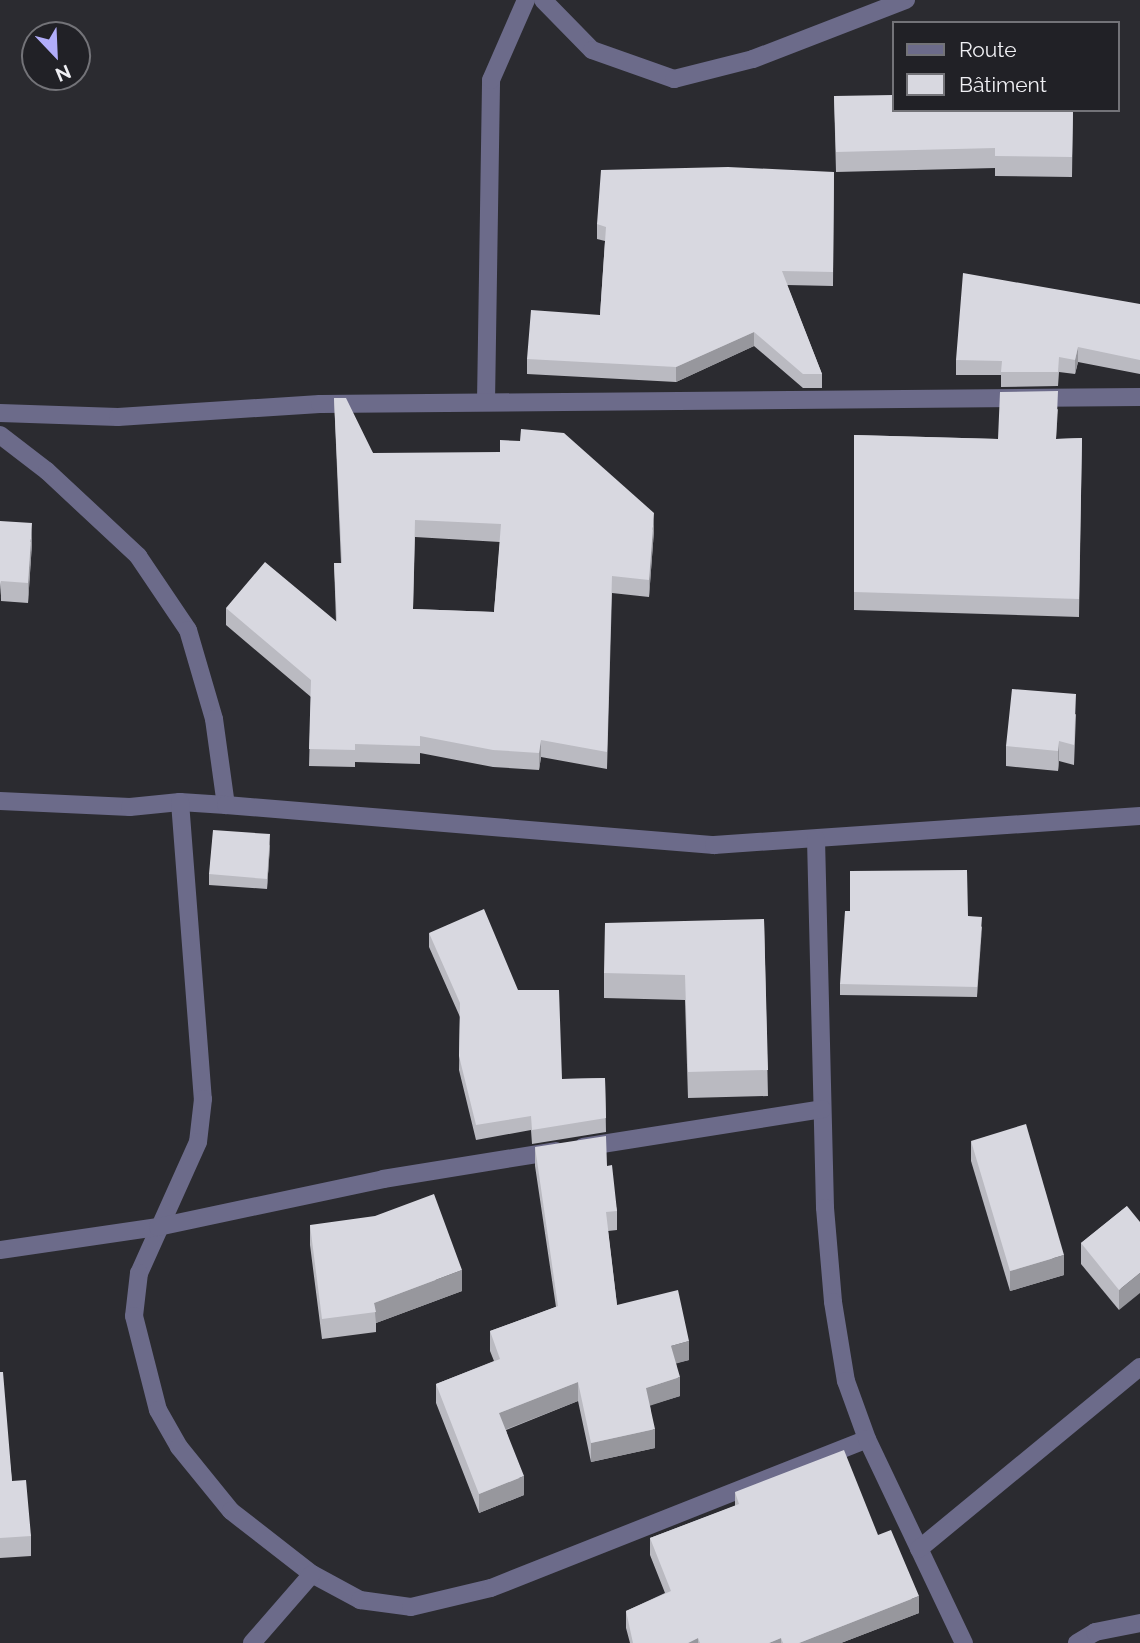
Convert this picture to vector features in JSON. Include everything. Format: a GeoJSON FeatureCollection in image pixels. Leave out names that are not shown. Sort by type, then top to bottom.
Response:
{"type":"FeatureCollection","features":[{"type":"Feature","properties":{"kind":"street"},"geometry":{"type":"LineString","coordinates":[[486,402],[491,80],[526,0]]}},
{"type":"Feature","properties":{"kind":"street"},"geometry":{"type":"LineString","coordinates":[[543,0],[592,50],[674,79],[753,59],[906,0]]}},
{"type":"Feature","properties":{"kind":"street"},"geometry":{"type":"LineString","coordinates":[[0,413],[118,417],[320,404],[1140,397]]}},
{"type":"Feature","properties":{"kind":"street"},"geometry":{"type":"LineString","coordinates":[[0,435],[47,471],[138,556],[188,630],[214,719],[226,805]]}},
{"type":"Feature","properties":{"kind":"street"},"geometry":{"type":"LineString","coordinates":[[0,801],[130,807],[180,802],[714,845],[816,839],[915,828],[1140,816]]}},
{"type":"Feature","properties":{"kind":"street"},"geometry":{"type":"LineString","coordinates":[[180,802],[203,1099],[198,1142],[180,1189],[158,1227],[139,1273],[134,1316],[158,1410],[179,1447],[231,1511],[312,1573],[360,1600],[411,1607],[491,1588],[867,1440]]}},
{"type":"Feature","properties":{"kind":"street"},"geometry":{"type":"LineString","coordinates":[[816,839],[822,1109],[833,1302],[846,1381],[867,1440],[964,1643]]}},
{"type":"Feature","properties":{"kind":"street"},"geometry":{"type":"LineString","coordinates":[[0,1250],[158,1227],[383,1179],[822,1109]]}},
{"type":"Feature","properties":{"kind":"street"},"geometry":{"type":"LineString","coordinates":[[919,1549],[1140,1367]]}},
{"type":"Feature","properties":{"kind":"street"},"geometry":{"type":"LineString","coordinates":[[252,1643],[312,1573]]}},
{"type":"Feature","properties":{"kind":"street"},"geometry":{"type":"LineString","coordinates":[[1077,1643],[1095,1632],[1140,1623]]}},
{"type":"Feature","properties":{"kind":"building"},"geometry":{"type":"Polygon","coordinates":[[[892,95],[892,112],[1073,112],[1072,157],[995,156],[995,148],[836,152],[834,96],[892,95]]]}},
{"type":"Feature","properties":{"kind":"building"},"geometry":{"type":"Polygon","coordinates":[[[728,167],[834,172],[833,272],[782,271],[822,374],[803,374],[754,332],[676,367],[527,359],[531,310],[600,315],[606,227],[597,224],[601,170],[728,167]]]}},
{"type":"Feature","properties":{"kind":"building"},"geometry":{"type":"Polygon","coordinates":[[[963,273],[1140,304],[1140,360],[1078,347],[1075,360],[1059,357],[1058,372],[1001,372],[1002,361],[956,360],[963,273]]]}},
{"type":"Feature","properties":{"kind":"building"},"geometry":{"type":"Polygon","coordinates":[[[1058,391],[1056,439],[1082,438],[1079,599],[854,592],[854,435],[998,439],[1000,392],[1058,391]]]}},
{"type":"Feature","properties":{"kind":"building"},"geometry":{"type":"Polygon","coordinates":[[[334,398],[346,398],[373,453],[500,452],[500,440],[520,441],[521,429],[564,433],[654,513],[649,580],[612,576],[607,752],[541,740],[539,753],[493,750],[420,736],[420,746],[355,744],[355,750],[309,749],[311,680],[226,608],[265,562],[337,622],[334,563],[342,563],[334,398]],[[415,520],[413,609],[494,612],[501,524],[415,520]]]}},
{"type":"Feature","properties":{"kind":"building"},"geometry":{"type":"Polygon","coordinates":[[[0,521],[32,523],[28,583],[1,581],[0,596],[0,521]]]}},
{"type":"Feature","properties":{"kind":"building"},"geometry":{"type":"Polygon","coordinates":[[[1012,689],[1076,694],[1074,745],[1059,741],[1058,751],[1006,746],[1012,689]]]}},
{"type":"Feature","properties":{"kind":"building"},"geometry":{"type":"Polygon","coordinates":[[[213,830],[270,834],[267,879],[209,874],[213,830]]]}},
{"type":"Feature","properties":{"kind":"building"},"geometry":{"type":"Polygon","coordinates":[[[967,870],[968,916],[982,917],[977,987],[840,984],[845,911],[850,911],[850,871],[967,870]]]}},
{"type":"Feature","properties":{"kind":"building"},"geometry":{"type":"Polygon","coordinates":[[[484,909],[518,990],[559,990],[562,1079],[605,1078],[606,1118],[532,1130],[531,1116],[476,1125],[459,1056],[460,1003],[429,933],[484,909]]]}},
{"type":"Feature","properties":{"kind":"building"},"geometry":{"type":"Polygon","coordinates":[[[764,919],[768,1070],[688,1072],[685,975],[604,973],[605,923],[764,919]]]}},
{"type":"Feature","properties":{"kind":"building"},"geometry":{"type":"Polygon","coordinates":[[[1026,1124],[1064,1255],[1010,1271],[971,1141],[1026,1124]]]}},
{"type":"Feature","properties":{"kind":"building"},"geometry":{"type":"Polygon","coordinates":[[[606,1136],[607,1166],[612,1165],[617,1211],[606,1212],[617,1305],[678,1290],[689,1341],[671,1346],[680,1377],[646,1388],[655,1429],[591,1443],[578,1382],[499,1413],[524,1476],[479,1494],[436,1384],[500,1359],[490,1331],[558,1306],[535,1147],[606,1136]]]}},
{"type":"Feature","properties":{"kind":"building"},"geometry":{"type":"Polygon","coordinates":[[[434,1194],[462,1270],[374,1303],[376,1312],[322,1319],[310,1225],[375,1216],[434,1194]]]}},
{"type":"Feature","properties":{"kind":"building"},"geometry":{"type":"Polygon","coordinates":[[[1127,1206],[1140,1222],[1140,1273],[1119,1290],[1081,1243],[1127,1206]]]}},
{"type":"Feature","properties":{"kind":"building"},"geometry":{"type":"Polygon","coordinates":[[[0,1372],[3,1372],[12,1481],[26,1480],[31,1536],[0,1538],[0,1372]]]}},
{"type":"Feature","properties":{"kind":"building"},"geometry":{"type":"Polygon","coordinates":[[[844,1450],[878,1535],[891,1530],[919,1596],[799,1643],[783,1643],[781,1638],[769,1643],[700,1643],[698,1638],[688,1643],[633,1643],[626,1611],[671,1591],[650,1538],[739,1504],[735,1492],[844,1450]]]}}]}
